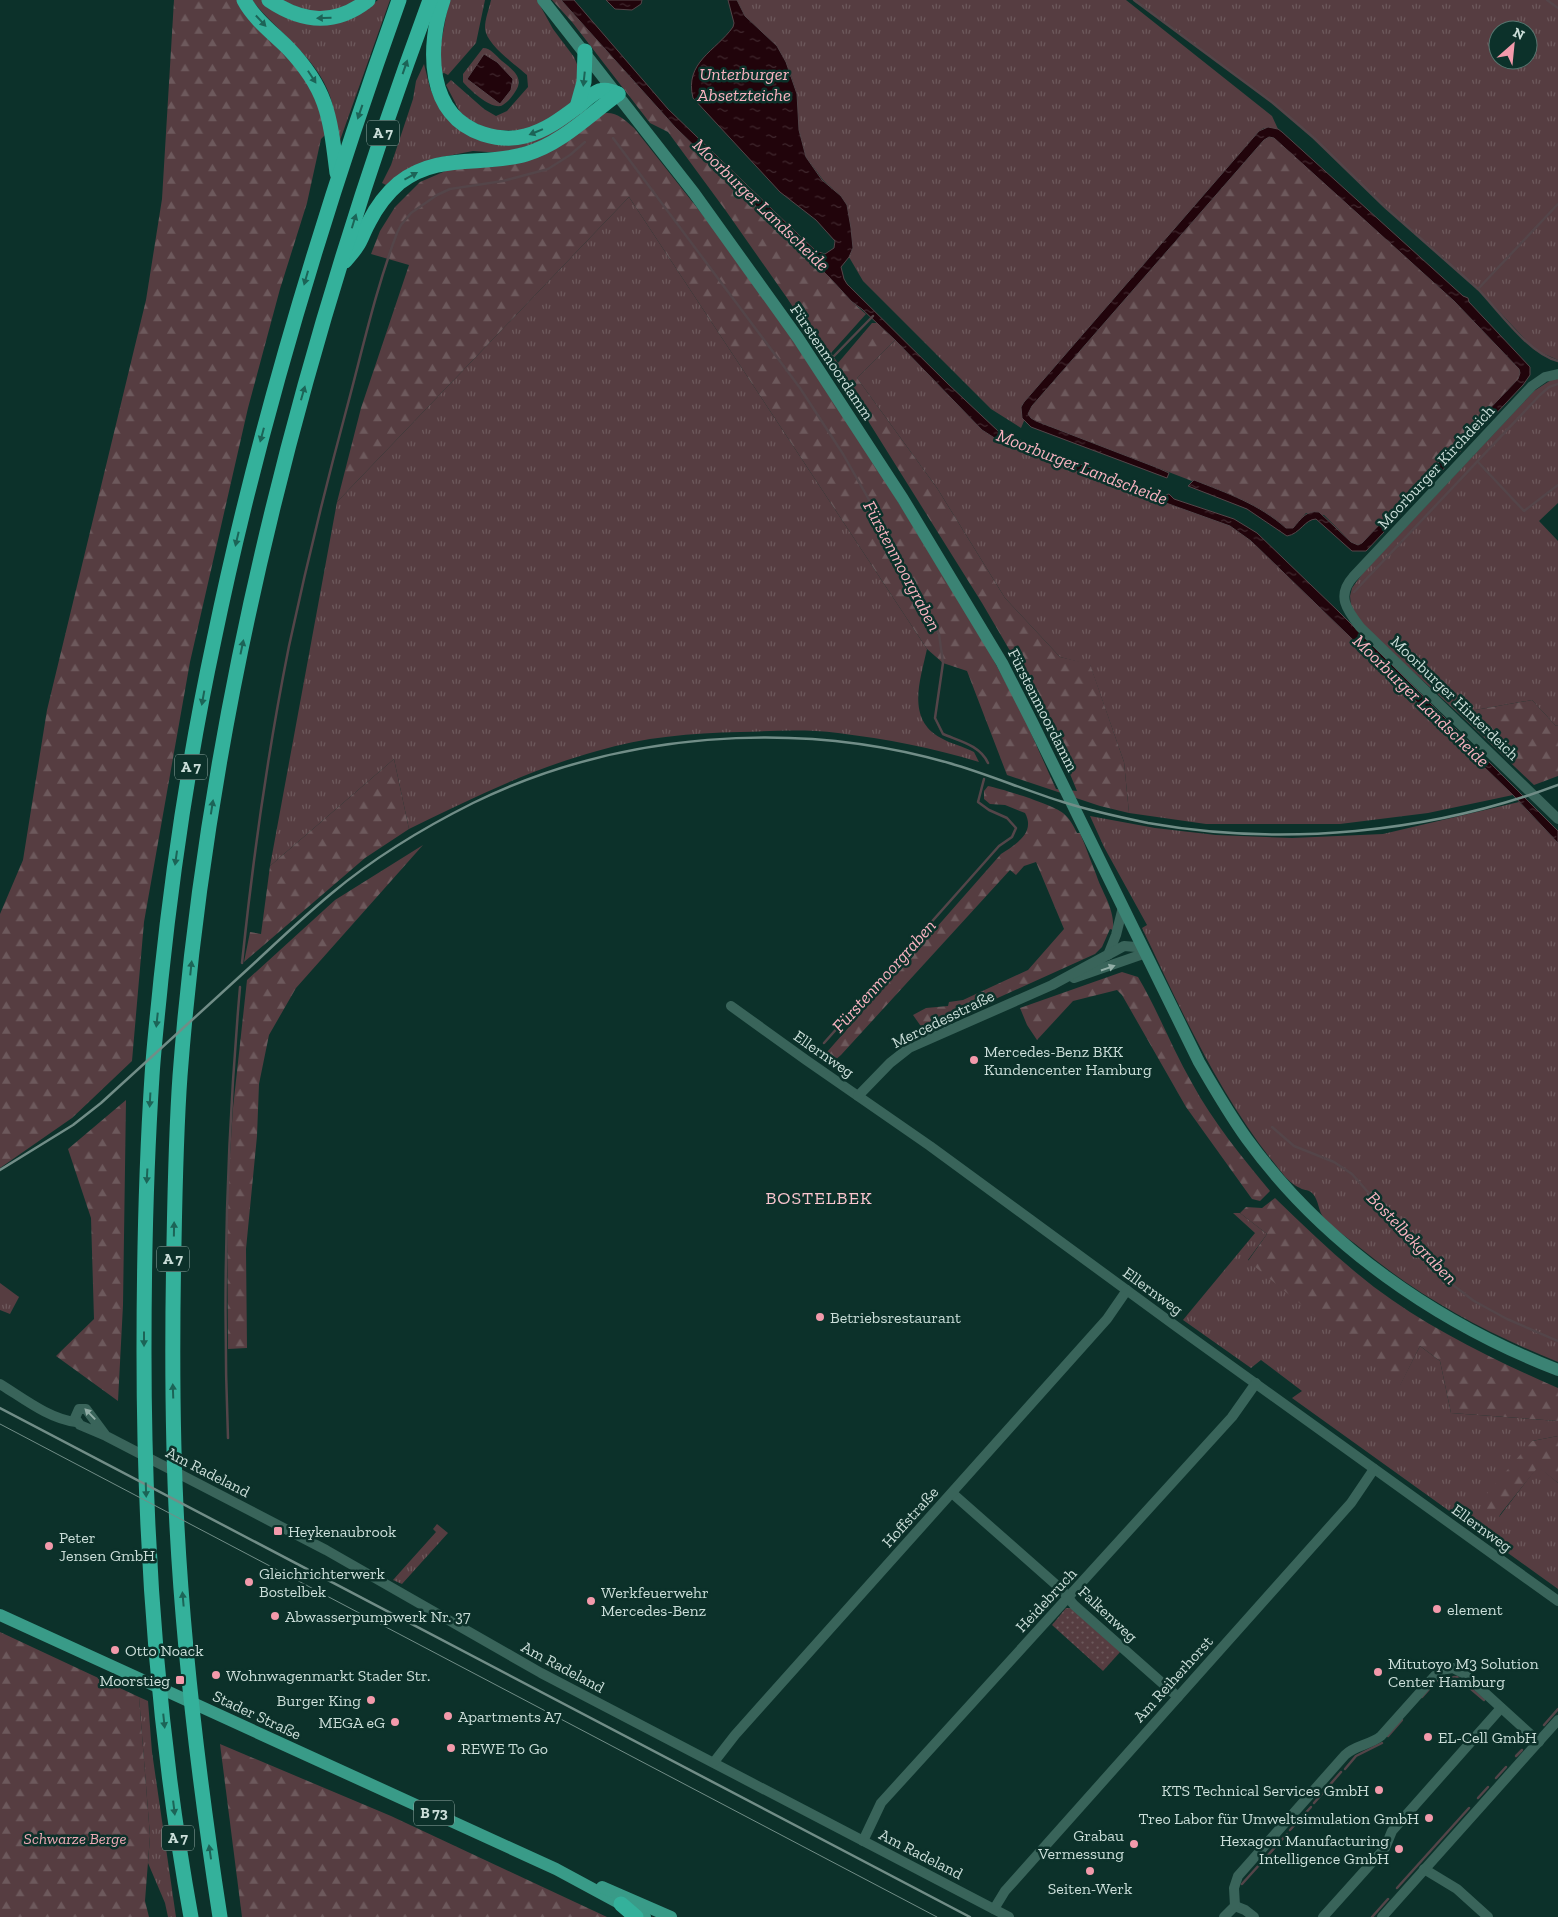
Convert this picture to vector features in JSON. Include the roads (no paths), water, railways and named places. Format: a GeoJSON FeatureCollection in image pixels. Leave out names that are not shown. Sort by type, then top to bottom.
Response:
{"type":"FeatureCollection","features":[{"type":"Feature","properties":{"kind":"highway"},"geometry":{"type":"LineString","coordinates":[[244,0],[260,22],[297,57],[311,74],[322,93],[332,131],[338,177]]}},
{"type":"Feature","properties":{"kind":"highway"},"geometry":{"type":"LineString","coordinates":[[269,0],[283,10],[296,15],[311,19],[329,19],[358,7],[368,0]]}},
{"type":"Feature","properties":{"kind":"highway","name":"A 7"},"geometry":{"type":"LineString","coordinates":[[191,1917],[183,1874],[159,1675],[148,1530],[144,1423],[144,1217],[154,1045],[169,905],[181,818],[213,642],[247,492],[274,389],[338,177],[399,0]]}},
{"type":"Feature","properties":{"kind":"highway","name":"A 7"},"geometry":{"type":"LineString","coordinates":[[220,1917],[199,1773],[188,1671],[177,1527],[173,1383],[175,1183],[183,1043],[200,893],[213,803],[242,648],[277,491],[320,331],[399,84],[430,0]]}},
{"type":"Feature","properties":{"kind":"highway"},"geometry":{"type":"LineString","coordinates":[[443,0],[437,20],[433,46],[438,87],[448,108],[464,125],[476,132],[494,137],[523,137],[549,126],[599,92],[608,90],[618,94]]}},
{"type":"Feature","properties":{"kind":"highway"},"geometry":{"type":"LineString","coordinates":[[578,106],[584,82],[585,51]]}},
{"type":"Feature","properties":{"kind":"highway"},"geometry":{"type":"LineString","coordinates":[[340,268],[358,245],[368,223],[380,204],[405,179],[437,165],[464,160],[512,157],[540,149],[558,139],[618,94]]}},
{"type":"Feature","properties":{"kind":"highway"},"geometry":{"type":"LineString","coordinates":[[215,1888],[224,1917]]}},
{"type":"Feature","properties":{"kind":"highway"},"geometry":{"type":"LineString","coordinates":[[621,1904],[636,1917]]}},
{"type":"Feature","properties":{"kind":"main road","name":"Fürstenmoordamm"},"geometry":{"type":"LineString","coordinates":[[543,0],[585,51],[694,193],[823,376],[902,499],[1006,671],[1199,1062],[1222,1102],[1263,1159],[1302,1203],[1368,1263],[1424,1302],[1484,1337],[1558,1370]]}},
{"type":"Feature","properties":{"kind":"main road","name":"Stader Straße"},"geometry":{"type":"LineString","coordinates":[[0,1615],[556,1869],[623,1895],[671,1917]]}},
{"type":"Feature","properties":{"kind":"main road","name":"Stader Straße"},"geometry":{"type":"LineString","coordinates":[[556,1869],[645,1917]]}},
{"type":"Feature","properties":{"kind":"street","name":"Moorburger Kirchdeich"},"geometry":{"type":"LineString","coordinates":[[1344,591],[1353,577],[1532,386],[1545,377],[1558,374]]}},
{"type":"Feature","properties":{"kind":"street","name":"Moorburger Hinterdeich"},"geometry":{"type":"LineString","coordinates":[[1344,591],[1347,607],[1360,627],[1558,819]]}},
{"type":"Feature","properties":{"kind":"street"},"geometry":{"type":"LineString","coordinates":[[1108,955],[1116,935],[1123,907]]}},
{"type":"Feature","properties":{"kind":"street","name":"Mercedesstraße"},"geometry":{"type":"LineString","coordinates":[[858,1096],[890,1063],[909,1048],[1052,985],[1128,945],[1146,953]]}},
{"type":"Feature","properties":{"kind":"street","name":"Mercedesstraße"},"geometry":{"type":"LineString","coordinates":[[1052,985],[1098,971],[1146,953]]}},
{"type":"Feature","properties":{"kind":"street","name":"Ellernweg"},"geometry":{"type":"LineString","coordinates":[[731,1006],[930,1146],[1558,1601]]}},
{"type":"Feature","properties":{"kind":"street","name":"Hoffstraße"},"geometry":{"type":"LineString","coordinates":[[714,1762],[735,1735],[1107,1319],[1127,1290]]}},
{"type":"Feature","properties":{"kind":"street","name":"Heidebruch"},"geometry":{"type":"LineString","coordinates":[[863,1841],[881,1803],[1232,1417],[1256,1383]]}},
{"type":"Feature","properties":{"kind":"street"},"geometry":{"type":"LineString","coordinates":[[0,1384],[42,1409],[69,1421],[76,1422]]}},
{"type":"Feature","properties":{"kind":"street","name":"Am Radeland"},"geometry":{"type":"LineString","coordinates":[[106,1436],[86,1409],[79,1409],[76,1412],[76,1422],[326,1550],[506,1654],[1009,1917]]}},
{"type":"Feature","properties":{"kind":"street","name":"Am Reiherhorst"},"geometry":{"type":"LineString","coordinates":[[994,1909],[1005,1891],[1351,1503],[1374,1469]]}},
{"type":"Feature","properties":{"kind":"street","name":"Falkenweg"},"geometry":{"type":"LineString","coordinates":[[952,1493],[1178,1696]]}},
{"type":"Feature","properties":{"kind":"street"},"geometry":{"type":"LineString","coordinates":[[1224,1917],[1235,1906],[1234,1888],[1238,1876],[1345,1755],[1351,1750],[1375,1741],[1381,1736],[1438,1671],[1450,1668],[1460,1671],[1539,1742]]}},
{"type":"Feature","properties":{"kind":"street"},"geometry":{"type":"LineString","coordinates":[[1323,1917],[1385,1848],[1392,1830],[1501,1708]]}},
{"type":"Feature","properties":{"kind":"street"},"geometry":{"type":"LineString","coordinates":[[1382,1917],[1558,1720]]}},
{"type":"Feature","properties":{"kind":"street"},"geometry":{"type":"LineString","coordinates":[[1424,1869],[1457,1889],[1488,1917]]}},
{"type":"Feature","properties":{"kind":"street"},"geometry":{"type":"LineString","coordinates":[[1235,1906],[1245,1910],[1254,1917]]}},
{"type":"Feature","properties":{"kind":"water"},"geometry":{"type":"Polygon","coordinates":[[[561,0],[574,0],[668,109],[816,251],[825,254],[834,248],[835,241],[816,220],[780,192],[693,98],[691,86],[697,66],[733,27],[734,23],[728,0],[737,0],[745,16],[777,46],[786,62],[797,94],[799,130],[806,157],[822,180],[841,196],[847,205],[853,248],[841,267],[847,284],[998,431],[1064,458],[1153,491],[1165,495],[1169,494],[1174,499],[1234,519],[1257,533],[1337,610],[1558,831],[1558,843],[1513,795],[1251,541],[1230,526],[1007,446],[982,430],[895,340],[852,302],[830,278],[675,127],[561,0]]]}},
{"type":"Feature","properties":{"kind":"water"},"geometry":{"type":"Polygon","coordinates":[[[606,0],[642,0],[641,4],[632,10],[615,9],[606,0]]]}},
{"type":"Feature","properties":{"kind":"water"},"geometry":{"type":"Polygon","coordinates":[[[484,54],[497,62],[513,79],[511,90],[500,104],[467,79],[484,54]]]}},
{"type":"Feature","properties":{"kind":"water"},"geometry":{"type":"Polygon","coordinates":[[[1268,127],[1282,132],[1463,296],[1468,298],[1469,302],[1530,367],[1530,375],[1523,385],[1366,551],[1352,551],[1316,519],[1309,521],[1292,535],[1287,536],[1247,509],[1188,486],[1194,480],[1230,495],[1265,512],[1286,528],[1293,528],[1301,518],[1311,512],[1319,512],[1351,542],[1358,545],[1518,379],[1520,373],[1519,369],[1454,301],[1274,138],[1269,137],[1264,140],[1032,406],[1028,414],[1036,421],[1169,473],[1167,478],[1031,427],[1022,418],[1021,407],[1024,402],[1259,131],[1268,127]]]}},
{"type":"Feature","properties":{"kind":"waterway"},"geometry":{"type":"LineString","coordinates":[[1134,0],[1273,103],[1314,138],[1385,207],[1478,289],[1558,204]]}},
{"type":"Feature","properties":{"kind":"waterway"},"geometry":{"type":"LineString","coordinates":[[1547,0],[1558,8]]}},
{"type":"Feature","properties":{"kind":"waterway","name":"Fürstenmoorgraben"},"geometry":{"type":"LineString","coordinates":[[613,138],[800,388],[843,454],[884,526],[939,634],[943,663],[935,718],[943,734],[974,748],[980,752],[988,763]]}},
{"type":"Feature","properties":{"kind":"waterway"},"geometry":{"type":"LineString","coordinates":[[242,963],[262,804],[289,646],[323,499],[363,344],[375,299],[397,233],[411,213],[437,195],[450,189],[503,181],[548,169],[570,155],[585,142]]}},
{"type":"Feature","properties":{"kind":"waterway"},"geometry":{"type":"LineString","coordinates":[[1478,289],[1525,341],[1547,357],[1558,361]]}},
{"type":"Feature","properties":{"kind":"waterway"},"geometry":{"type":"LineString","coordinates":[[834,356],[873,316]]}},
{"type":"Feature","properties":{"kind":"waterway"},"geometry":{"type":"LineString","coordinates":[[1354,592],[1540,395],[1549,387],[1558,384]]}},
{"type":"Feature","properties":{"kind":"waterway"},"geometry":{"type":"LineString","coordinates":[[1478,462],[1524,511],[1558,485]]}},
{"type":"Feature","properties":{"kind":"waterway","name":"Fürstenmoorgraben"},"geometry":{"type":"LineString","coordinates":[[824,1043],[999,846],[1012,837],[1016,828],[1007,818],[989,810],[978,802],[984,779]]}},
{"type":"Feature","properties":{"kind":"waterway"},"geometry":{"type":"LineString","coordinates":[[228,1438],[226,1381],[227,1212],[240,987]]}},
{"type":"Feature","properties":{"kind":"waterway","name":"Bostelbekgraben"},"geometry":{"type":"LineString","coordinates":[[1272,1127],[1294,1146],[1334,1162],[1352,1174],[1432,1265],[1449,1282],[1474,1301],[1507,1319],[1558,1341]]}},
{"type":"Feature","properties":{"kind":"waterway"},"geometry":{"type":"LineString","coordinates":[[1422,1697],[1439,1678],[1457,1677],[1484,1700]]}},
{"type":"Feature","properties":{"kind":"waterway"},"geometry":{"type":"LineString","coordinates":[[1544,1725],[1558,1709]]}},
{"type":"Feature","properties":{"kind":"waterway"},"geometry":{"type":"LineString","coordinates":[[1388,1736],[1402,1720]]}},
{"type":"Feature","properties":{"kind":"waterway"},"geometry":{"type":"LineString","coordinates":[[1345,1769],[1356,1756],[1382,1743]]}},
{"type":"Feature","properties":{"kind":"waterway"},"geometry":{"type":"LineString","coordinates":[[1516,1756],[1522,1750]]}},
{"type":"Feature","properties":{"kind":"waterway"},"geometry":{"type":"LineString","coordinates":[[1496,1778],[1506,1767]]}},
{"type":"Feature","properties":{"kind":"waterway"},"geometry":{"type":"LineString","coordinates":[[1314,1803],[1341,1772]]}},
{"type":"Feature","properties":{"kind":"waterway"},"geometry":{"type":"LineString","coordinates":[[1478,1798],[1488,1787]]}},
{"type":"Feature","properties":{"kind":"waterway"},"geometry":{"type":"LineString","coordinates":[[1290,1830],[1311,1807]]}},
{"type":"Feature","properties":{"kind":"waterway"},"geometry":{"type":"LineString","coordinates":[[1397,1888],[1469,1808]]}},
{"type":"Feature","properties":{"kind":"waterway"},"geometry":{"type":"LineString","coordinates":[[1242,1884],[1287,1834]]}},
{"type":"Feature","properties":{"kind":"waterway"},"geometry":{"type":"LineString","coordinates":[[1372,1917],[1388,1899]]}},
{"type":"Feature","properties":{"kind":"tram line"},"geometry":{"type":"LineString","coordinates":[[0,1424],[937,1917]]}},
{"type":"Feature","properties":{"kind":"railway"},"geometry":{"type":"LineString","coordinates":[[0,1170],[73,1125],[101,1103],[311,911],[382,855],[473,803],[529,779],[587,761],[647,748],[708,740],[769,738],[830,741],[890,749],[949,763],[1063,802],[1116,816],[1148,823],[1199,830],[1251,834],[1356,831],[1408,824],[1459,815],[1558,785]]}},
{"type":"Feature","properties":{"kind":"railway"},"geometry":{"type":"LineString","coordinates":[[0,1408],[970,1917]]}},
{"type":"Feature","properties":{"kind":"place","name":"Mercedes-Benz BKK Kundencenter Hamburg"},"geometry":{"type":"Point","coordinates":[974,1060]}},
{"type":"Feature","properties":{"kind":"place","name":"Betriebsrestaurant"},"geometry":{"type":"Point","coordinates":[820,1317]}},
{"type":"Feature","properties":{"kind":"place","name":"Heykenaubrook"},"geometry":{"type":"Point","coordinates":[278,1531]}},
{"type":"Feature","properties":{"kind":"place","name":"Peter Jensen GmbH"},"geometry":{"type":"Point","coordinates":[49,1546]}},
{"type":"Feature","properties":{"kind":"place","name":"Gleichrichterwerk Bostelbek"},"geometry":{"type":"Point","coordinates":[249,1582]}},
{"type":"Feature","properties":{"kind":"place","name":"Werkfeuerwehr Mercedes-Benz"},"geometry":{"type":"Point","coordinates":[591,1601]}},
{"type":"Feature","properties":{"kind":"place","name":"element"},"geometry":{"type":"Point","coordinates":[1437,1609]}},
{"type":"Feature","properties":{"kind":"place","name":"Abwasserpumpwerk Nr. 37"},"geometry":{"type":"Point","coordinates":[275,1616]}},
{"type":"Feature","properties":{"kind":"place","name":"Otto Noack"},"geometry":{"type":"Point","coordinates":[115,1650]}},
{"type":"Feature","properties":{"kind":"place","name":"Mitutoyo M3 Solution Center Hamburg"},"geometry":{"type":"Point","coordinates":[1378,1672]}},
{"type":"Feature","properties":{"kind":"place","name":"Wohnwagenmarkt Stader Str."},"geometry":{"type":"Point","coordinates":[216,1675]}},
{"type":"Feature","properties":{"kind":"place","name":"Moorstieg"},"geometry":{"type":"Point","coordinates":[180,1680]}},
{"type":"Feature","properties":{"kind":"place","name":"Burger King"},"geometry":{"type":"Point","coordinates":[371,1700]}},
{"type":"Feature","properties":{"kind":"place","name":"Apartments A7"},"geometry":{"type":"Point","coordinates":[448,1716]}},
{"type":"Feature","properties":{"kind":"place","name":"MEGA eG"},"geometry":{"type":"Point","coordinates":[395,1722]}},
{"type":"Feature","properties":{"kind":"place","name":"EL-Cell GmbH"},"geometry":{"type":"Point","coordinates":[1428,1737]}},
{"type":"Feature","properties":{"kind":"place","name":"REWE To Go"},"geometry":{"type":"Point","coordinates":[451,1748]}},
{"type":"Feature","properties":{"kind":"place","name":"KTS Technical Services GmbH"},"geometry":{"type":"Point","coordinates":[1379,1790]}},
{"type":"Feature","properties":{"kind":"place","name":"Treo Labor für Umweltsimulation GmbH"},"geometry":{"type":"Point","coordinates":[1429,1818]}},
{"type":"Feature","properties":{"kind":"place","name":"Grabau Vermessung"},"geometry":{"type":"Point","coordinates":[1134,1844]}},
{"type":"Feature","properties":{"kind":"place","name":"Hexagon Manufacturing Intelligence GmbH"},"geometry":{"type":"Point","coordinates":[1399,1849]}},
{"type":"Feature","properties":{"kind":"place","name":"Seiten-Werk"},"geometry":{"type":"Point","coordinates":[1090,1871]}},
{"type":"Feature","properties":{"kind":"district","name":"BOSTELBEK"},"geometry":{"type":"Point","coordinates":[819,1198]}},
{"type":"Feature","properties":{"kind":"water label","name":"Unterburger Absetzteiche"},"geometry":{"type":"Point","coordinates":[744,84]}},
{"type":"Feature","properties":{"kind":"water label","name":"Moorburger Landscheide"},"geometry":{"type":"Point","coordinates":[761,205]}},
{"type":"Feature","properties":{"kind":"water label","name":"Moorburger Landscheide"},"geometry":{"type":"Point","coordinates":[1082,467]}},
{"type":"Feature","properties":{"kind":"water label","name":"Moorburger Landscheide"},"geometry":{"type":"Point","coordinates":[1421,701]}},
{"type":"Feature","properties":{"kind":"park label","name":"Schwarze Berge"},"geometry":{"type":"Point","coordinates":[75,1838]}}]}
